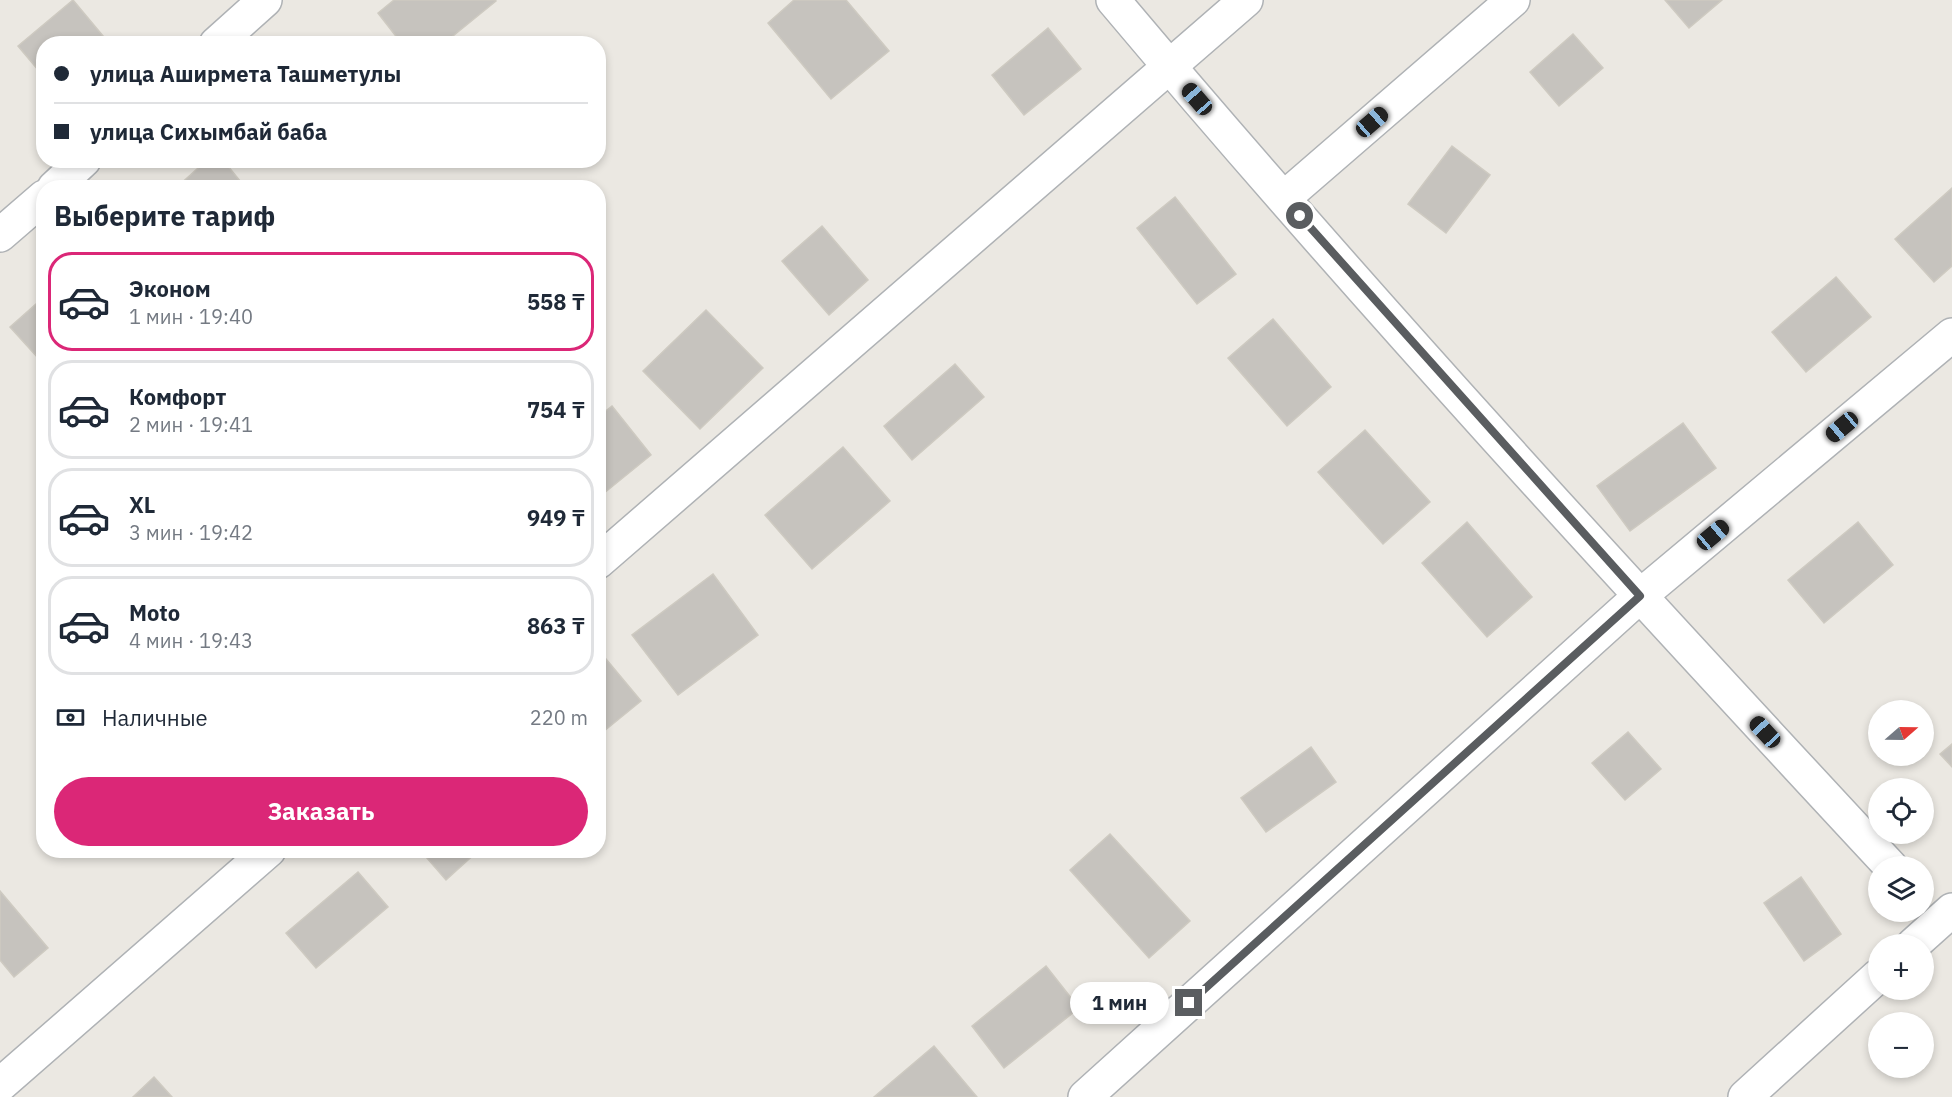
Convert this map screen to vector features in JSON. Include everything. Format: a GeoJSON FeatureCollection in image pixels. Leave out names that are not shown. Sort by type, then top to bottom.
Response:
{"type":"FeatureCollection","features":[{"type":"Feature","properties":{"kind":"street"},"geometry":{"type":"LineString","coordinates":[[225,36],[265,0]]}},
{"type":"Feature","properties":{"kind":"street"},"geometry":{"type":"LineString","coordinates":[[1113,0],[1284,198],[1640,596],[1881,856]]}},
{"type":"Feature","properties":{"kind":"street"},"geometry":{"type":"LineString","coordinates":[[606,555],[1168,65],[1246,0]]}},
{"type":"Feature","properties":{"kind":"street"},"geometry":{"type":"LineString","coordinates":[[1284,198],[1513,0]]}},
{"type":"Feature","properties":{"kind":"street"},"geometry":{"type":"LineString","coordinates":[[63,180],[75,168]]}},
{"type":"Feature","properties":{"kind":"street"},"geometry":{"type":"LineString","coordinates":[[0,235],[36,203]]}},
{"type":"Feature","properties":{"kind":"street"},"geometry":{"type":"LineString","coordinates":[[1085,1097],[1640,596],[1952,335]]}},
{"type":"Feature","properties":{"kind":"street"},"geometry":{"type":"LineString","coordinates":[[0,1085],[260,858]]}},
{"type":"Feature","properties":{"kind":"street"},"geometry":{"type":"LineString","coordinates":[[1921,934],[1938,910]]}},
{"type":"Feature","properties":{"kind":"street"},"geometry":{"type":"LineString","coordinates":[[1745,1097],[1868,985]]}},
{"type":"Feature","properties":{"kind":"building"},"geometry":{"type":"Polygon","coordinates":[[[73,0],[103,36],[36,36],[36,67],[18,46],[73,0]]]}},
{"type":"Feature","properties":{"kind":"building"},"geometry":{"type":"Polygon","coordinates":[[[394,0],[496,1],[453,36],[396,36],[378,13],[394,0]]]}},
{"type":"Feature","properties":{"kind":"building"},"geometry":{"type":"Polygon","coordinates":[[[794,0],[846,0],[889,51],[831,99],[768,23],[794,0]]]}},
{"type":"Feature","properties":{"kind":"building"},"geometry":{"type":"Polygon","coordinates":[[[1665,0],[1722,0],[1689,28],[1665,0]]]}},
{"type":"Feature","properties":{"kind":"building"},"geometry":{"type":"Polygon","coordinates":[[[1048,28],[1081,69],[1024,115],[992,75],[1048,28]]]}},
{"type":"Feature","properties":{"kind":"building"},"geometry":{"type":"Polygon","coordinates":[[[1573,34],[1603,68],[1559,106],[1530,72],[1573,34]]]}},
{"type":"Feature","properties":{"kind":"building"},"geometry":{"type":"Polygon","coordinates":[[[1452,146],[1490,175],[1446,233],[1408,204],[1452,146]]]}},
{"type":"Feature","properties":{"kind":"building"},"geometry":{"type":"Polygon","coordinates":[[[198,168],[230,168],[239,180],[185,180],[198,168]]]}},
{"type":"Feature","properties":{"kind":"building"},"geometry":{"type":"Polygon","coordinates":[[[1952,188],[1952,266],[1934,282],[1895,239],[1952,188]]]}},
{"type":"Feature","properties":{"kind":"building"},"geometry":{"type":"Polygon","coordinates":[[[1175,197],[1236,274],[1197,304],[1137,228],[1175,197]]]}},
{"type":"Feature","properties":{"kind":"building"},"geometry":{"type":"Polygon","coordinates":[[[822,226],[868,280],[829,315],[782,261],[822,226]]]}},
{"type":"Feature","properties":{"kind":"building"},"geometry":{"type":"Polygon","coordinates":[[[1836,277],[1871,317],[1806,372],[1772,332],[1836,277]]]}},
{"type":"Feature","properties":{"kind":"building"},"geometry":{"type":"Polygon","coordinates":[[[36,304],[36,356],[10,327],[36,304]]]}},
{"type":"Feature","properties":{"kind":"building"},"geometry":{"type":"Polygon","coordinates":[[[706,310],[763,368],[700,429],[643,371],[706,310]]]}},
{"type":"Feature","properties":{"kind":"building"},"geometry":{"type":"Polygon","coordinates":[[[1273,319],[1331,387],[1287,426],[1228,358],[1273,319]]]}},
{"type":"Feature","properties":{"kind":"building"},"geometry":{"type":"Polygon","coordinates":[[[955,364],[984,397],[912,460],[884,426],[955,364]]]}},
{"type":"Feature","properties":{"kind":"building"},"geometry":{"type":"Polygon","coordinates":[[[612,406],[651,455],[606,492],[606,411],[612,406]]]}},
{"type":"Feature","properties":{"kind":"building"},"geometry":{"type":"Polygon","coordinates":[[[1683,423],[1716,468],[1630,531],[1597,486],[1683,423]]]}},
{"type":"Feature","properties":{"kind":"building"},"geometry":{"type":"Polygon","coordinates":[[[1365,430],[1430,502],[1383,544],[1318,472],[1365,430]]]}},
{"type":"Feature","properties":{"kind":"building"},"geometry":{"type":"Polygon","coordinates":[[[843,447],[890,501],[812,569],[765,515],[843,447]]]}},
{"type":"Feature","properties":{"kind":"building"},"geometry":{"type":"Polygon","coordinates":[[[1467,522],[1532,597],[1487,637],[1422,563],[1467,522]]]}},
{"type":"Feature","properties":{"kind":"building"},"geometry":{"type":"Polygon","coordinates":[[[1858,522],[1893,565],[1824,623],[1788,580],[1858,522]]]}},
{"type":"Feature","properties":{"kind":"building"},"geometry":{"type":"Polygon","coordinates":[[[713,574],[758,635],[678,695],[632,635],[713,574]]]}},
{"type":"Feature","properties":{"kind":"building"},"geometry":{"type":"Polygon","coordinates":[[[606,659],[641,701],[606,729],[606,659]]]}},
{"type":"Feature","properties":{"kind":"building"},"geometry":{"type":"Polygon","coordinates":[[[1628,732],[1661,769],[1625,800],[1592,763],[1628,732]]]}},
{"type":"Feature","properties":{"kind":"building"},"geometry":{"type":"Polygon","coordinates":[[[1952,744],[1952,767],[1940,754],[1952,744]]]}},
{"type":"Feature","properties":{"kind":"building"},"geometry":{"type":"Polygon","coordinates":[[[1311,747],[1336,782],[1266,832],[1241,798],[1311,747]]]}},
{"type":"Feature","properties":{"kind":"building"},"geometry":{"type":"Polygon","coordinates":[[[1110,834],[1190,921],[1149,958],[1070,870],[1110,834]]]}},
{"type":"Feature","properties":{"kind":"building"},"geometry":{"type":"Polygon","coordinates":[[[427,858],[470,858],[446,880],[427,858]]]}},
{"type":"Feature","properties":{"kind":"building"},"geometry":{"type":"Polygon","coordinates":[[[358,872],[388,907],[316,968],[286,933],[358,872]]]}},
{"type":"Feature","properties":{"kind":"building"},"geometry":{"type":"Polygon","coordinates":[[[1801,877],[1841,934],[1804,961],[1764,903],[1801,877]]]}},
{"type":"Feature","properties":{"kind":"building"},"geometry":{"type":"Polygon","coordinates":[[[0,891],[48,948],[14,977],[0,960],[0,891]]]}},
{"type":"Feature","properties":{"kind":"building"},"geometry":{"type":"Polygon","coordinates":[[[1046,966],[1079,1008],[1004,1068],[972,1026],[1046,966]]]}},
{"type":"Feature","properties":{"kind":"building"},"geometry":{"type":"Polygon","coordinates":[[[934,1046],[977,1097],[874,1097],[934,1046]]]}},
{"type":"Feature","properties":{"kind":"building"},"geometry":{"type":"Polygon","coordinates":[[[154,1077],[172,1097],[133,1097],[154,1077]]]}},
{"type":"Feature","properties":{"kind":"route"},"geometry":{"type":"LineString","coordinates":[[1189,1003],[1640,596],[1300,216]]}}]}
